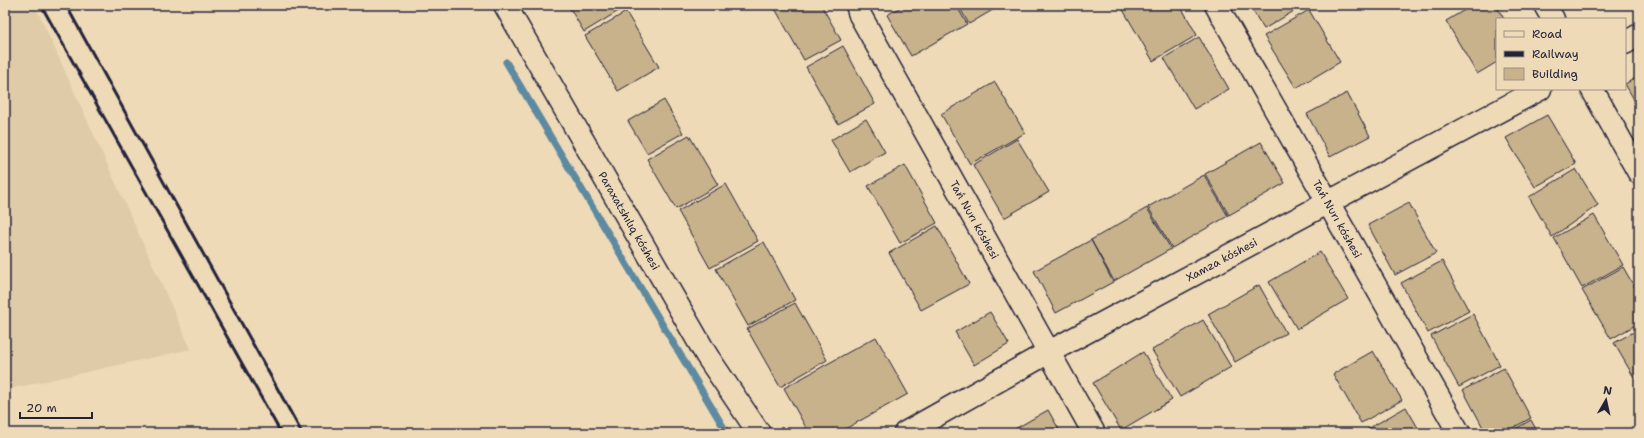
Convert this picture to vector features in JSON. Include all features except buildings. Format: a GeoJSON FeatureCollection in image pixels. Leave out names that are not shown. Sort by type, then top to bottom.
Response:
{"type":"FeatureCollection","features":[{"type":"Feature","properties":{"kind":"street","name":"Paraxatshılıq kóshesi"},"geometry":{"type":"LineString","coordinates":[[505,5],[707,356],[759,433]]}},
{"type":"Feature","properties":{"kind":"street","name":"Tań Nurı kóshesi"},"geometry":{"type":"LineString","coordinates":[[857,5],[860,16],[1094,433]]}},
{"type":"Feature","properties":{"kind":"street","name":"Tań Nurı kóshesi"},"geometry":{"type":"LineString","coordinates":[[1216,5],[1460,433]]}},
{"type":"Feature","properties":{"kind":"street"},"geometry":{"type":"LineString","coordinates":[[1545,5],[1552,18]]}},
{"type":"Feature","properties":{"kind":"street"},"geometry":{"type":"LineString","coordinates":[[1626,42],[1639,35]]}},
{"type":"Feature","properties":{"kind":"street","name":"Xamza kóshesi"},"geometry":{"type":"LineString","coordinates":[[905,433],[1049,352],[1538,90]]}},
{"type":"Feature","properties":{"kind":"street"},"geometry":{"type":"LineString","coordinates":[[1593,90],[1639,173]]}},
{"type":"Feature","properties":{"kind":"shaded area"},"geometry":{"type":"Polygon","coordinates":[[[5,5],[35,5],[191,349],[5,390],[5,5]]]}},
{"type":"Feature","properties":{"kind":"waterway"},"geometry":{"type":"LineString","coordinates":[[506,62],[727,433]]}},
{"type":"Feature","properties":{"kind":"railway"},"geometry":{"type":"LineString","coordinates":[[41,5],[281,433]]}},
{"type":"Feature","properties":{"kind":"railway"},"geometry":{"type":"LineString","coordinates":[[66,5],[302,433]]}}]}
